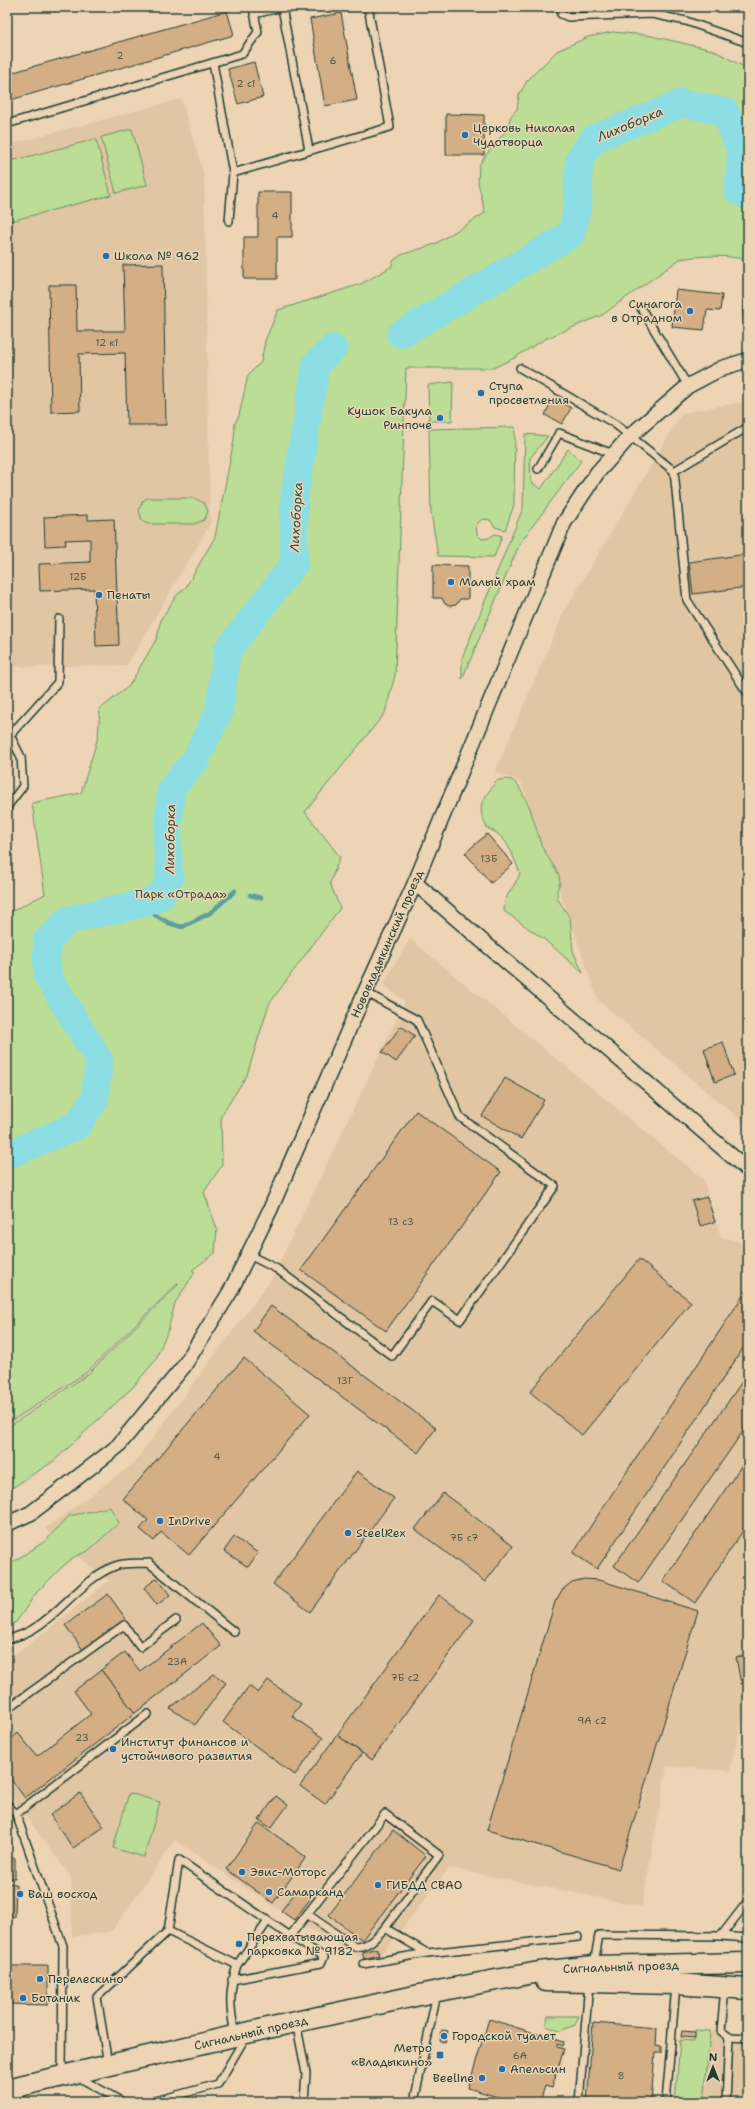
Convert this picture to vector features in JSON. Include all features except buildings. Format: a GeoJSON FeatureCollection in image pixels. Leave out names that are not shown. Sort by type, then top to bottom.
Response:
{"type":"FeatureCollection","features":[{"type":"Feature","properties":{"kind":"main road","name":"Сигнальный проезд"},"geometry":{"type":"LineString","coordinates":[[7,2089],[68,2076],[241,2034],[438,1991],[496,1980],[592,1975],[748,1963]]}},
{"type":"Feature","properties":{"kind":"main road","name":"Сигнальный проезд"},"geometry":{"type":"LineString","coordinates":[[592,1975],[676,1984],[725,1986],[748,1989]]}},
{"type":"Feature","properties":{"kind":"street","name":"Нововладыкинский проезд"},"geometry":{"type":"LineString","coordinates":[[7,1524],[31,1513],[117,1447],[184,1366],[230,1292],[249,1255],[365,992],[415,884],[564,523],[597,473],[630,436],[688,386],[722,368],[748,360]]}},
{"type":"Feature","properties":{"kind":"street"},"geometry":{"type":"LineString","coordinates":[[415,884],[748,1170]]}},
{"type":"Feature","properties":{"kind":"lane"},"geometry":{"type":"LineString","coordinates":[[7,124],[242,54],[258,32],[254,11],[283,7],[309,150]]}},
{"type":"Feature","properties":{"kind":"lane"},"geometry":{"type":"LineString","coordinates":[[233,173],[390,127],[368,7]]}},
{"type":"Feature","properties":{"kind":"lane"},"geometry":{"type":"LineString","coordinates":[[561,7],[561,14],[568,17],[652,14],[686,21],[748,43]]}},
{"type":"Feature","properties":{"kind":"lane"},"geometry":{"type":"LineString","coordinates":[[213,63],[233,173],[229,221]]}},
{"type":"Feature","properties":{"kind":"lane"},"geometry":{"type":"LineString","coordinates":[[747,303],[748,322]]}},
{"type":"Feature","properties":{"kind":"lane"},"geometry":{"type":"LineString","coordinates":[[641,308],[688,386]]}},
{"type":"Feature","properties":{"kind":"lane"},"geometry":{"type":"LineString","coordinates":[[520,368],[630,436],[674,471],[687,600],[748,694]]}},
{"type":"Feature","properties":{"kind":"lane"},"geometry":{"type":"LineString","coordinates":[[674,471],[748,427]]}},
{"type":"Feature","properties":{"kind":"lane"},"geometry":{"type":"LineString","coordinates":[[538,470],[559,433],[614,454]]}},
{"type":"Feature","properties":{"kind":"lane"},"geometry":{"type":"LineString","coordinates":[[7,807],[23,786],[22,758],[9,735],[58,682],[59,619]]}},
{"type":"Feature","properties":{"kind":"lane"},"geometry":{"type":"LineString","coordinates":[[249,1255],[277,1268],[392,1356],[432,1301],[460,1320],[555,1186],[460,1117],[417,1020],[365,992]]}},
{"type":"Feature","properties":{"kind":"lane"},"geometry":{"type":"LineString","coordinates":[[7,1639],[20,1637],[47,1620],[102,1572],[117,1565],[149,1563],[234,1632]]}},
{"type":"Feature","properties":{"kind":"lane"},"geometry":{"type":"LineString","coordinates":[[7,1709],[124,1625],[140,1647],[176,1620]]}},
{"type":"Feature","properties":{"kind":"lane"},"geometry":{"type":"LineString","coordinates":[[16,1814],[148,1714]]}},
{"type":"Feature","properties":{"kind":"lane"},"geometry":{"type":"LineString","coordinates":[[7,1804],[16,1814],[63,1946],[68,2076],[123,2102]]}},
{"type":"Feature","properties":{"kind":"lane"},"geometry":{"type":"LineString","coordinates":[[290,1936],[307,1914],[385,1814],[439,1855],[385,1928],[369,1944],[363,1947],[355,1947],[307,1914]]}},
{"type":"Feature","properties":{"kind":"lane"},"geometry":{"type":"LineString","coordinates":[[108,2066],[97,1997],[168,1931],[179,1860],[290,1936],[324,1957],[321,1963],[232,1980]]}},
{"type":"Feature","properties":{"kind":"lane"},"geometry":{"type":"LineString","coordinates":[[722,1936],[748,1902]]}},
{"type":"Feature","properties":{"kind":"lane"},"geometry":{"type":"LineString","coordinates":[[152,2102],[218,2084],[241,2034],[229,2006],[232,1980],[237,1965],[268,1921]]}},
{"type":"Feature","properties":{"kind":"lane"},"geometry":{"type":"LineString","coordinates":[[385,1928],[427,1953]]}},
{"type":"Feature","properties":{"kind":"lane"},"geometry":{"type":"LineString","coordinates":[[168,1931],[237,1965]]}},
{"type":"Feature","properties":{"kind":"lane"},"geometry":{"type":"LineString","coordinates":[[579,2102],[592,1975],[599,1935],[722,1936],[748,1938]]}},
{"type":"Feature","properties":{"kind":"lane"},"geometry":{"type":"LineString","coordinates":[[363,1964],[427,1953],[578,1937]]}},
{"type":"Feature","properties":{"kind":"lane"},"geometry":{"type":"LineString","coordinates":[[666,2102],[676,1984]]}},
{"type":"Feature","properties":{"kind":"lane"},"geometry":{"type":"LineString","coordinates":[[725,1986],[721,2031],[730,2037],[748,2038]]}},
{"type":"Feature","properties":{"kind":"lane"},"geometry":{"type":"LineString","coordinates":[[414,2102],[438,1991]]}},
{"type":"Feature","properties":{"kind":"lane"},"geometry":{"type":"LineString","coordinates":[[296,2022],[306,2073],[304,2102]]}},
{"type":"Feature","properties":{"kind":"lane"},"geometry":{"type":"LineString","coordinates":[[726,2102],[730,2037]]}},
{"type":"Feature","properties":{"kind":"shaded area","name":"Школа № 962"},"geometry":{"type":"Polygon","coordinates":[[[181,99],[204,175],[210,524],[127,665],[7,667],[7,145],[181,99]]]}},
{"type":"Feature","properties":{"kind":"shaded area"},"geometry":{"type":"Polygon","coordinates":[[[748,401],[748,1126],[598,1000],[521,782],[495,772],[564,612],[682,413],[748,401]]]}},
{"type":"Feature","properties":{"kind":"shaded area"},"geometry":{"type":"Polygon","coordinates":[[[410,939],[703,1179],[721,1237],[738,1241],[748,1249],[748,1694],[730,1771],[667,1766],[642,1906],[449,1868],[384,1952],[364,1959],[300,1924],[175,1840],[112,1931],[72,1937],[71,1877],[7,1791],[7,1653],[18,1653],[109,1581],[45,1529],[133,1464],[271,1280],[405,1002],[383,984],[410,939]]]}},
{"type":"Feature","properties":{"kind":"shaded area"},"geometry":{"type":"Polygon","coordinates":[[[710,2031],[748,2032],[748,2102],[704,2102],[710,2031]]]}},
{"type":"Feature","properties":{"kind":"green space","name":"Парк «Отрада»"},"geometry":{"type":"Polygon","coordinates":[[[612,32],[647,35],[713,50],[748,69],[748,260],[714,256],[680,259],[602,315],[545,339],[514,358],[493,368],[406,368],[395,675],[385,713],[305,812],[340,857],[330,883],[340,908],[269,1004],[247,1075],[221,1116],[222,1165],[204,1192],[217,1229],[215,1253],[192,1270],[195,1272],[175,1303],[168,1330],[155,1361],[132,1388],[54,1461],[7,1491],[7,1428],[88,1374],[179,1284],[178,1283],[87,1372],[7,1424],[7,914],[45,894],[32,803],[81,793],[98,737],[100,709],[129,686],[157,638],[161,619],[177,595],[186,587],[215,537],[234,440],[235,423],[239,416],[248,375],[261,362],[265,341],[278,310],[361,284],[391,267],[394,260],[401,255],[435,244],[485,213],[478,182],[479,165],[494,144],[506,131],[511,116],[517,109],[519,95],[527,81],[557,51],[588,37],[612,32]]]}},
{"type":"Feature","properties":{"kind":"green space"},"geometry":{"type":"Polygon","coordinates":[[[132,129],[147,185],[116,193],[101,137],[132,129]]]}},
{"type":"Feature","properties":{"kind":"green space"},"geometry":{"type":"Polygon","coordinates":[[[96,139],[111,195],[7,222],[7,162],[96,139]]]}},
{"type":"Feature","properties":{"kind":"green space"},"geometry":{"type":"Polygon","coordinates":[[[453,382],[452,421],[429,421],[428,385],[453,382]]]}},
{"type":"Feature","properties":{"kind":"green space"},"geometry":{"type":"Polygon","coordinates":[[[515,427],[514,505],[505,530],[495,527],[490,520],[482,519],[476,525],[477,534],[482,539],[489,538],[495,534],[502,536],[494,557],[438,556],[431,512],[429,429],[515,427]]]}},
{"type":"Feature","properties":{"kind":"green space"},"geometry":{"type":"Polygon","coordinates":[[[525,434],[548,436],[530,458],[531,482],[541,489],[568,449],[581,461],[520,543],[462,679],[462,658],[523,508],[525,434]]]}},
{"type":"Feature","properties":{"kind":"green space"},"geometry":{"type":"Polygon","coordinates":[[[147,498],[194,498],[204,503],[208,511],[204,520],[194,524],[147,524],[142,521],[139,510],[143,501],[147,498]]]}},
{"type":"Feature","properties":{"kind":"green space"},"geometry":{"type":"Polygon","coordinates":[[[504,779],[512,780],[518,785],[530,808],[542,847],[559,875],[560,883],[557,890],[557,898],[570,918],[573,951],[583,973],[545,940],[504,911],[505,900],[520,873],[512,853],[505,841],[494,831],[487,828],[483,820],[481,808],[484,799],[496,781],[504,779]]]}},
{"type":"Feature","properties":{"kind":"green space"},"geometry":{"type":"Polygon","coordinates":[[[110,1507],[119,1523],[88,1551],[74,1557],[61,1568],[37,1592],[16,1622],[7,1628],[7,1566],[45,1541],[69,1516],[110,1507]]]}},
{"type":"Feature","properties":{"kind":"green space"},"geometry":{"type":"Polygon","coordinates":[[[129,1793],[160,1802],[144,1857],[113,1848],[129,1793]]]}},
{"type":"Feature","properties":{"kind":"green space"},"geometry":{"type":"Polygon","coordinates":[[[548,2016],[579,2016],[575,2025],[560,2031],[546,2026],[548,2016]]]}},
{"type":"Feature","properties":{"kind":"green space"},"geometry":{"type":"Polygon","coordinates":[[[695,2030],[710,2031],[704,2102],[675,2102],[680,2040],[694,2041],[695,2030]]]}},
{"type":"Feature","properties":{"kind":"waterway","name":"Лихоборка"},"geometry":{"type":"LineString","coordinates":[[401,334],[571,234],[578,207],[579,160],[593,139],[682,103],[725,112],[741,151],[738,191],[748,196]]}},
{"type":"Feature","properties":{"kind":"waterway","name":"Лихоборка"},"geometry":{"type":"LineString","coordinates":[[7,1155],[78,1125],[95,1098],[99,1060],[47,975],[47,941],[68,920],[144,903],[161,896],[170,878],[167,844],[171,789],[196,759],[219,711],[227,651],[294,564],[294,500],[316,364],[333,348]]}},
{"type":"Feature","properties":{"kind":"waterway"},"geometry":{"type":"LineString","coordinates":[[144,903],[155,915],[169,923],[182,927],[210,913],[235,891]]}},
{"type":"Feature","properties":{"kind":"waterway"},"geometry":{"type":"LineString","coordinates":[[250,895],[261,898]]}},
{"type":"Feature","properties":{"kind":"place","name":"Церковь Николая Чудотворца"},"geometry":{"type":"Point","coordinates":[465,135]}},
{"type":"Feature","properties":{"kind":"place","name":"Школа № 962"},"geometry":{"type":"Point","coordinates":[106,256]}},
{"type":"Feature","properties":{"kind":"place","name":"Синагога в Отрадном"},"geometry":{"type":"Point","coordinates":[690,311]}},
{"type":"Feature","properties":{"kind":"place","name":"Ступа просветления"},"geometry":{"type":"Point","coordinates":[481,393]}},
{"type":"Feature","properties":{"kind":"place","name":"Кушок Бакула Ринпоче"},"geometry":{"type":"Point","coordinates":[440,418]}},
{"type":"Feature","properties":{"kind":"place","name":"Малый храм"},"geometry":{"type":"Point","coordinates":[451,582]}},
{"type":"Feature","properties":{"kind":"place","name":"Пенаты"},"geometry":{"type":"Point","coordinates":[99,595]}},
{"type":"Feature","properties":{"kind":"place","name":"InDrive"},"geometry":{"type":"Point","coordinates":[160,1521]}},
{"type":"Feature","properties":{"kind":"place","name":"SteelRex"},"geometry":{"type":"Point","coordinates":[348,1533]}},
{"type":"Feature","properties":{"kind":"place","name":"Институт финансов и устойчивого развития"},"geometry":{"type":"Point","coordinates":[113,1749]}},
{"type":"Feature","properties":{"kind":"place","name":"Эвис-Моторс"},"geometry":{"type":"Point","coordinates":[242,1872]}},
{"type":"Feature","properties":{"kind":"place","name":"ГИБДД СВАО"},"geometry":{"type":"Point","coordinates":[378,1885]}},
{"type":"Feature","properties":{"kind":"place","name":"Самарканд"},"geometry":{"type":"Point","coordinates":[269,1892]}},
{"type":"Feature","properties":{"kind":"place","name":"Ваш восход"},"geometry":{"type":"Point","coordinates":[20,1894]}},
{"type":"Feature","properties":{"kind":"place","name":"Перехватывающая парковка № 9182"},"geometry":{"type":"Point","coordinates":[239,1944]}},
{"type":"Feature","properties":{"kind":"place","name":"Перелескино"},"geometry":{"type":"Point","coordinates":[40,1979]}},
{"type":"Feature","properties":{"kind":"place","name":"Ботаник"},"geometry":{"type":"Point","coordinates":[23,1998]}},
{"type":"Feature","properties":{"kind":"place","name":"Городской туалет"},"geometry":{"type":"Point","coordinates":[444,2036]}},
{"type":"Feature","properties":{"kind":"place","name":"Метро «Владыкино»"},"geometry":{"type":"Point","coordinates":[440,2055]}},
{"type":"Feature","properties":{"kind":"place","name":"Апельсин"},"geometry":{"type":"Point","coordinates":[502,2069]}},
{"type":"Feature","properties":{"kind":"place","name":"Beeline"},"geometry":{"type":"Point","coordinates":[482,2078]}}]}
